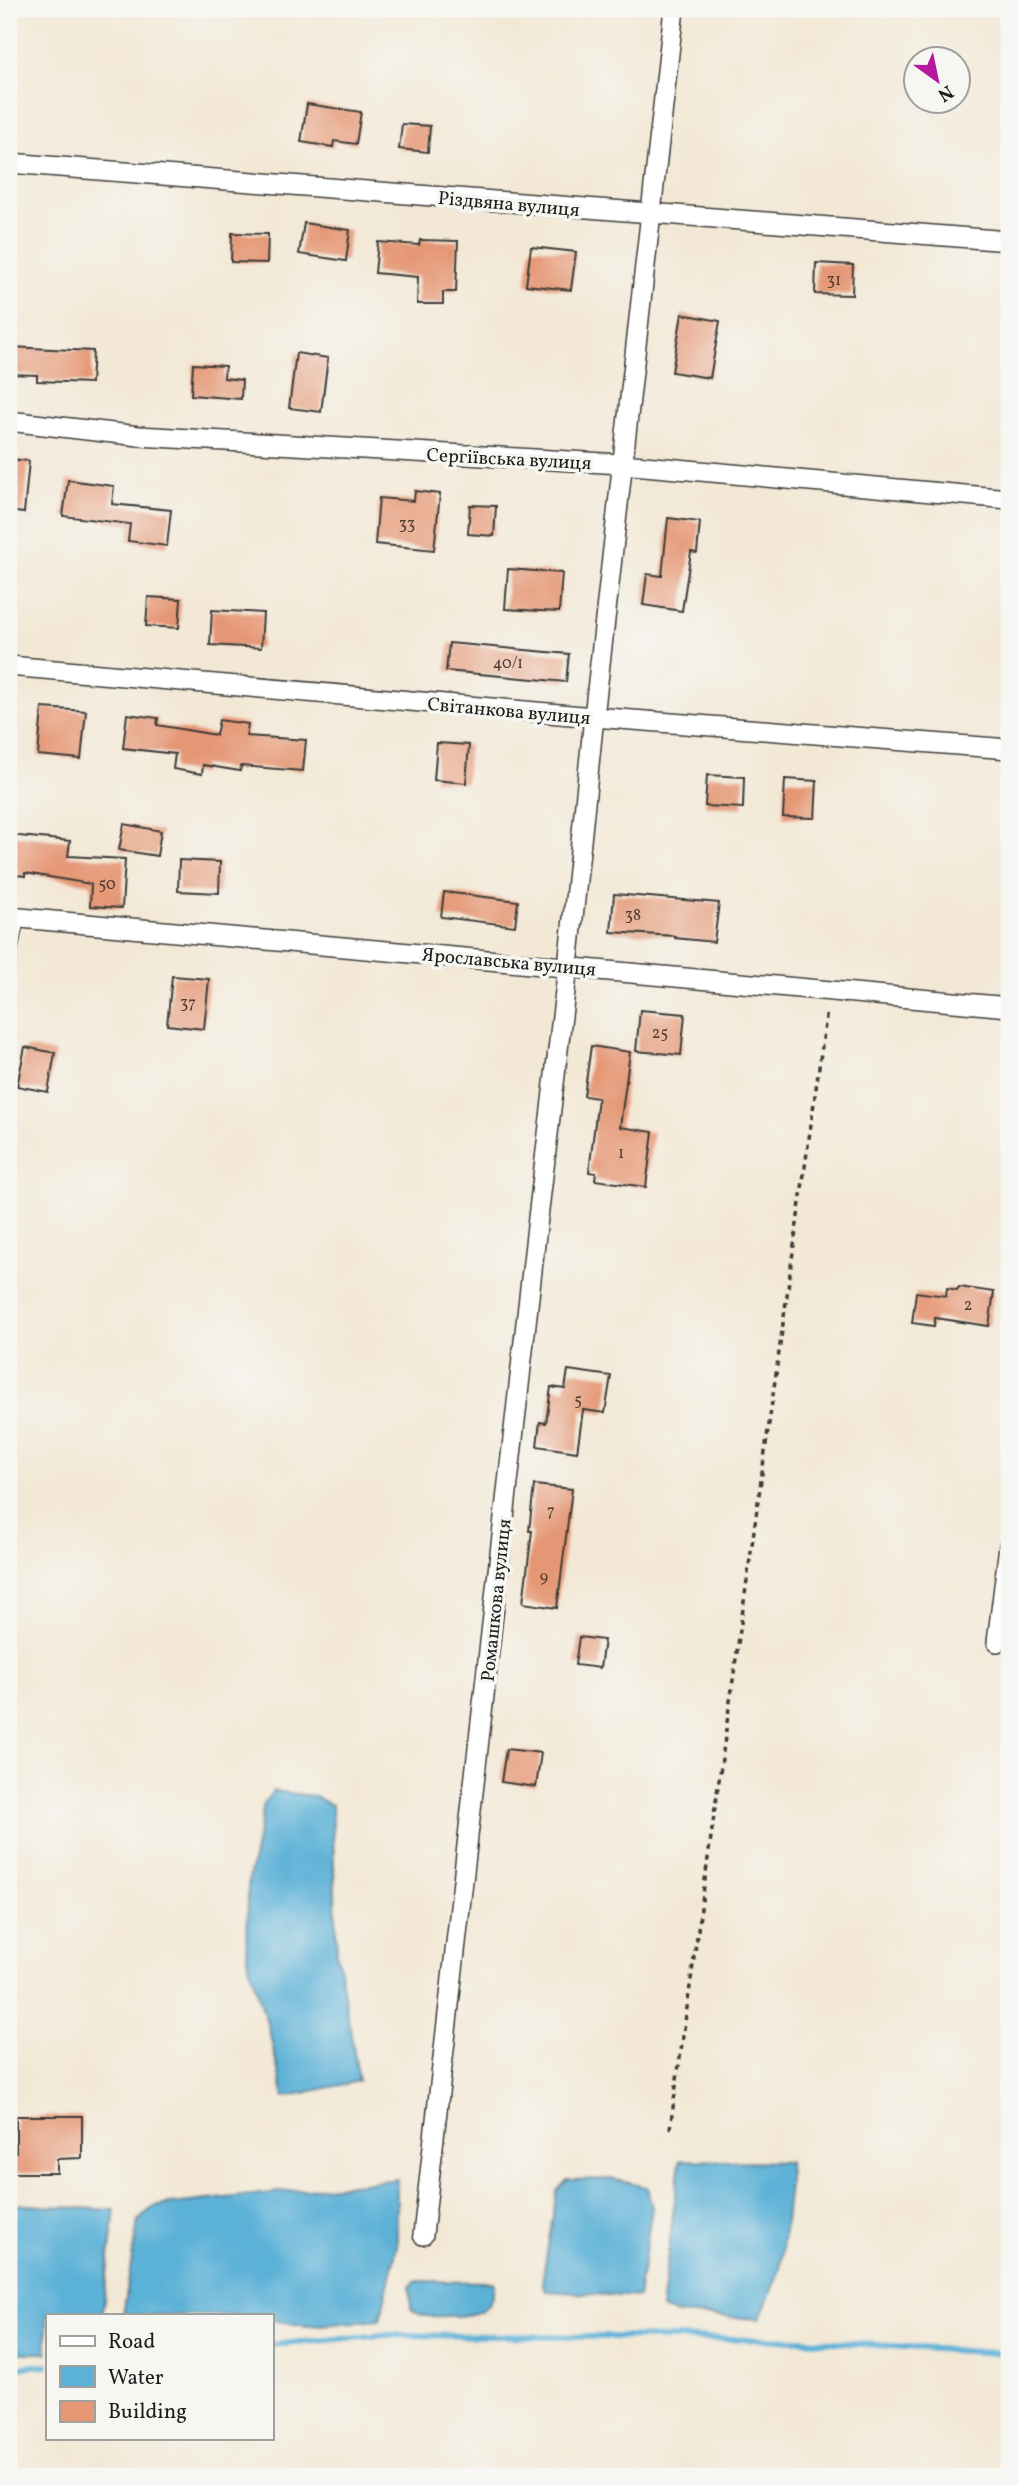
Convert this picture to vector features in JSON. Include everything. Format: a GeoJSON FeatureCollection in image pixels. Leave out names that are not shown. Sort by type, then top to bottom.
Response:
{"type":"FeatureCollection","features":[{"type":"Feature","properties":{"kind":"street","name":"Ромашкова вулиця"},"geometry":{"type":"LineString","coordinates":[[424,2235],[674,9]]}},
{"type":"Feature","properties":{"kind":"street","name":"Різдвяна вулиця"},"geometry":{"type":"LineString","coordinates":[[9,163],[1009,241]]}},
{"type":"Feature","properties":{"kind":"street","name":"Сергіївська вулиця"},"geometry":{"type":"LineString","coordinates":[[9,421],[139,436],[622,464],[1009,499]]}},
{"type":"Feature","properties":{"kind":"street","name":"Світанкова вулиця"},"geometry":{"type":"LineString","coordinates":[[9,666],[594,717],[1009,749]]}},
{"type":"Feature","properties":{"kind":"street","name":"Ярославська вулиця"},"geometry":{"type":"LineString","coordinates":[[14,917],[1009,1007]]}},
{"type":"Feature","properties":{"kind":"street"},"geometry":{"type":"LineString","coordinates":[[997,1642],[1009,1546]]}},
{"type":"Feature","properties":{"kind":"lane"},"geometry":{"type":"LineString","coordinates":[[9,972],[14,917]]}},
{"type":"Feature","properties":{"kind":"path"},"geometry":{"type":"LineString","coordinates":[[670,2129],[829,990]]}},
{"type":"Feature","properties":{"kind":"water"},"geometry":{"type":"Polygon","coordinates":[[[273,1791],[313,1796],[332,1805],[337,1954],[359,2081],[284,2097],[269,2030],[247,1958],[248,1884],[264,1804],[273,1791]]]}},
{"type":"Feature","properties":{"kind":"water"},"geometry":{"type":"Polygon","coordinates":[[[680,2160],[788,2162],[789,2184],[780,2269],[760,2319],[675,2314],[661,2309],[680,2160]]]}},
{"type":"Feature","properties":{"kind":"water"},"geometry":{"type":"Polygon","coordinates":[[[397,2179],[397,2247],[380,2320],[307,2326],[273,2320],[273,2314],[123,2314],[138,2221],[154,2206],[397,2179]]]}},
{"type":"Feature","properties":{"kind":"water"},"geometry":{"type":"Polygon","coordinates":[[[612,2179],[647,2187],[652,2208],[638,2297],[546,2291],[542,2282],[557,2191],[567,2180],[612,2179]]]}},
{"type":"Feature","properties":{"kind":"water"},"geometry":{"type":"Polygon","coordinates":[[[9,2204],[115,2210],[102,2314],[46,2314],[46,2353],[9,2353],[9,2204]]]}},
{"type":"Feature","properties":{"kind":"water"},"geometry":{"type":"Polygon","coordinates":[[[415,2281],[494,2282],[490,2300],[481,2311],[466,2315],[424,2316],[411,2309],[410,2287],[415,2281]]]}},
{"type":"Feature","properties":{"kind":"building"},"geometry":{"type":"Polygon","coordinates":[[[307,104],[361,112],[356,144],[334,141],[333,147],[301,142],[307,104]]]}},
{"type":"Feature","properties":{"kind":"building"},"geometry":{"type":"Polygon","coordinates":[[[402,124],[430,126],[428,152],[399,149],[402,124]]]}},
{"type":"Feature","properties":{"kind":"building"},"geometry":{"type":"Polygon","coordinates":[[[304,223],[350,230],[346,261],[299,254],[304,223]]]}},
{"type":"Feature","properties":{"kind":"building"},"geometry":{"type":"Polygon","coordinates":[[[232,233],[268,234],[267,263],[231,262],[232,233]]]}},
{"type":"Feature","properties":{"kind":"building"},"geometry":{"type":"Polygon","coordinates":[[[420,240],[458,241],[456,292],[443,292],[443,304],[417,304],[418,277],[375,273],[378,242],[419,245],[420,240]]]}},
{"type":"Feature","properties":{"kind":"building"},"geometry":{"type":"Polygon","coordinates":[[[531,247],[576,252],[571,290],[526,285],[531,247]]]}},
{"type":"Feature","properties":{"kind":"building"},"geometry":{"type":"Polygon","coordinates":[[[816,263],[853,265],[852,295],[815,294],[816,263]]]}},
{"type":"Feature","properties":{"kind":"building"},"geometry":{"type":"Polygon","coordinates":[[[682,314],[720,321],[710,378],[672,372],[682,314]]]}},
{"type":"Feature","properties":{"kind":"building"},"geometry":{"type":"Polygon","coordinates":[[[9,347],[93,351],[91,383],[37,381],[37,375],[9,374],[9,347]]]}},
{"type":"Feature","properties":{"kind":"building"},"geometry":{"type":"Polygon","coordinates":[[[296,353],[328,358],[321,412],[289,408],[296,353]]]}},
{"type":"Feature","properties":{"kind":"building"},"geometry":{"type":"Polygon","coordinates":[[[193,364],[225,366],[224,378],[242,380],[241,399],[191,395],[193,364]]]}},
{"type":"Feature","properties":{"kind":"building"},"geometry":{"type":"Polygon","coordinates":[[[9,459],[29,461],[24,513],[9,511],[9,459]]]}},
{"type":"Feature","properties":{"kind":"building"},"geometry":{"type":"Polygon","coordinates":[[[68,480],[114,486],[112,504],[171,510],[167,546],[128,541],[130,524],[63,516],[68,480]]]}},
{"type":"Feature","properties":{"kind":"building"},"geometry":{"type":"Polygon","coordinates":[[[415,491],[440,494],[434,550],[375,544],[379,498],[414,501],[415,491]]]}},
{"type":"Feature","properties":{"kind":"building"},"geometry":{"type":"Polygon","coordinates":[[[470,505],[496,506],[494,536],[468,534],[470,505]]]}},
{"type":"Feature","properties":{"kind":"building"},"geometry":{"type":"Polygon","coordinates":[[[668,518],[700,522],[697,553],[691,552],[682,611],[643,605],[647,574],[662,576],[668,518]]]}},
{"type":"Feature","properties":{"kind":"building"},"geometry":{"type":"Polygon","coordinates":[[[508,569],[562,573],[559,612],[505,609],[508,569]]]}},
{"type":"Feature","properties":{"kind":"building"},"geometry":{"type":"Polygon","coordinates":[[[148,597],[181,599],[179,628],[146,626],[148,597]]]}},
{"type":"Feature","properties":{"kind":"building"},"geometry":{"type":"Polygon","coordinates":[[[212,610],[263,613],[261,648],[210,645],[212,610]]]}},
{"type":"Feature","properties":{"kind":"building"},"geometry":{"type":"Polygon","coordinates":[[[449,643],[569,654],[566,682],[446,671],[449,643]]]}},
{"type":"Feature","properties":{"kind":"building"},"geometry":{"type":"Polygon","coordinates":[[[42,708],[86,711],[81,759],[38,755],[42,708]]]}},
{"type":"Feature","properties":{"kind":"building"},"geometry":{"type":"Polygon","coordinates":[[[127,714],[158,718],[157,725],[216,735],[219,720],[248,724],[246,736],[306,740],[303,771],[241,766],[240,771],[203,765],[202,774],[173,769],[175,754],[123,748],[127,714]]]}},
{"type":"Feature","properties":{"kind":"building"},"geometry":{"type":"Polygon","coordinates":[[[437,743],[469,745],[466,783],[434,780],[437,743]]]}},
{"type":"Feature","properties":{"kind":"building"},"geometry":{"type":"Polygon","coordinates":[[[707,775],[744,777],[743,808],[705,806],[707,775]]]}},
{"type":"Feature","properties":{"kind":"building"},"geometry":{"type":"Polygon","coordinates":[[[785,779],[817,781],[815,818],[783,817],[785,779]]]}},
{"type":"Feature","properties":{"kind":"building"},"geometry":{"type":"Polygon","coordinates":[[[124,824],[161,831],[157,856],[119,850],[124,824]]]}},
{"type":"Feature","properties":{"kind":"building"},"geometry":{"type":"Polygon","coordinates":[[[9,835],[70,841],[68,856],[125,859],[122,908],[90,906],[91,884],[25,873],[25,876],[9,874],[9,835]]]}},
{"type":"Feature","properties":{"kind":"building"},"geometry":{"type":"Polygon","coordinates":[[[179,860],[220,862],[219,893],[178,891],[179,860]]]}},
{"type":"Feature","properties":{"kind":"building"},"geometry":{"type":"Polygon","coordinates":[[[444,892],[518,901],[515,926],[441,917],[444,892]]]}},
{"type":"Feature","properties":{"kind":"building"},"geometry":{"type":"Polygon","coordinates":[[[614,894],[719,903],[714,942],[675,936],[611,932],[614,894]]]}},
{"type":"Feature","properties":{"kind":"building"},"geometry":{"type":"Polygon","coordinates":[[[172,976],[209,979],[204,1029],[167,1025],[172,976]]]}},
{"type":"Feature","properties":{"kind":"building"},"geometry":{"type":"Polygon","coordinates":[[[640,1010],[685,1014],[681,1055],[636,1051],[640,1010]]]}},
{"type":"Feature","properties":{"kind":"building"},"geometry":{"type":"Polygon","coordinates":[[[591,1046],[630,1052],[620,1127],[653,1132],[646,1187],[595,1180],[596,1173],[589,1172],[598,1098],[584,1096],[591,1046]]]}},
{"type":"Feature","properties":{"kind":"building"},"geometry":{"type":"Polygon","coordinates":[[[25,1047],[55,1053],[48,1092],[17,1086],[25,1047]]]}},
{"type":"Feature","properties":{"kind":"building"},"geometry":{"type":"Polygon","coordinates":[[[959,1287],[994,1292],[989,1326],[935,1318],[934,1326],[912,1323],[916,1292],[946,1296],[947,1288],[957,1290],[959,1287]]]}},
{"type":"Feature","properties":{"kind":"building"},"geometry":{"type":"Polygon","coordinates":[[[568,1370],[611,1376],[605,1413],[583,1410],[577,1452],[537,1446],[540,1422],[546,1423],[551,1387],[565,1389],[568,1370]]]}},
{"type":"Feature","properties":{"kind":"building"},"geometry":{"type":"Polygon","coordinates":[[[534,1485],[572,1489],[557,1608],[523,1603],[532,1531],[529,1531],[534,1485]]]}},
{"type":"Feature","properties":{"kind":"building"},"geometry":{"type":"Polygon","coordinates":[[[579,1637],[604,1640],[600,1668],[575,1665],[579,1637]]]}},
{"type":"Feature","properties":{"kind":"building"},"geometry":{"type":"Polygon","coordinates":[[[506,1749],[541,1753],[536,1787],[501,1782],[506,1749]]]}},
{"type":"Feature","properties":{"kind":"building"},"geometry":{"type":"Polygon","coordinates":[[[16,2116],[82,2116],[82,2158],[57,2159],[57,2173],[12,2173],[12,2168],[9,2168],[9,2152],[16,2152],[16,2116]]]}},
{"type":"Feature","properties":{"kind":"waterway"},"geometry":{"type":"LineString","coordinates":[[273,2345],[383,2335],[611,2337],[803,2340],[1009,2354]]}},
{"type":"Feature","properties":{"kind":"waterway"},"geometry":{"type":"LineString","coordinates":[[9,2368],[46,2365]]}}]}
